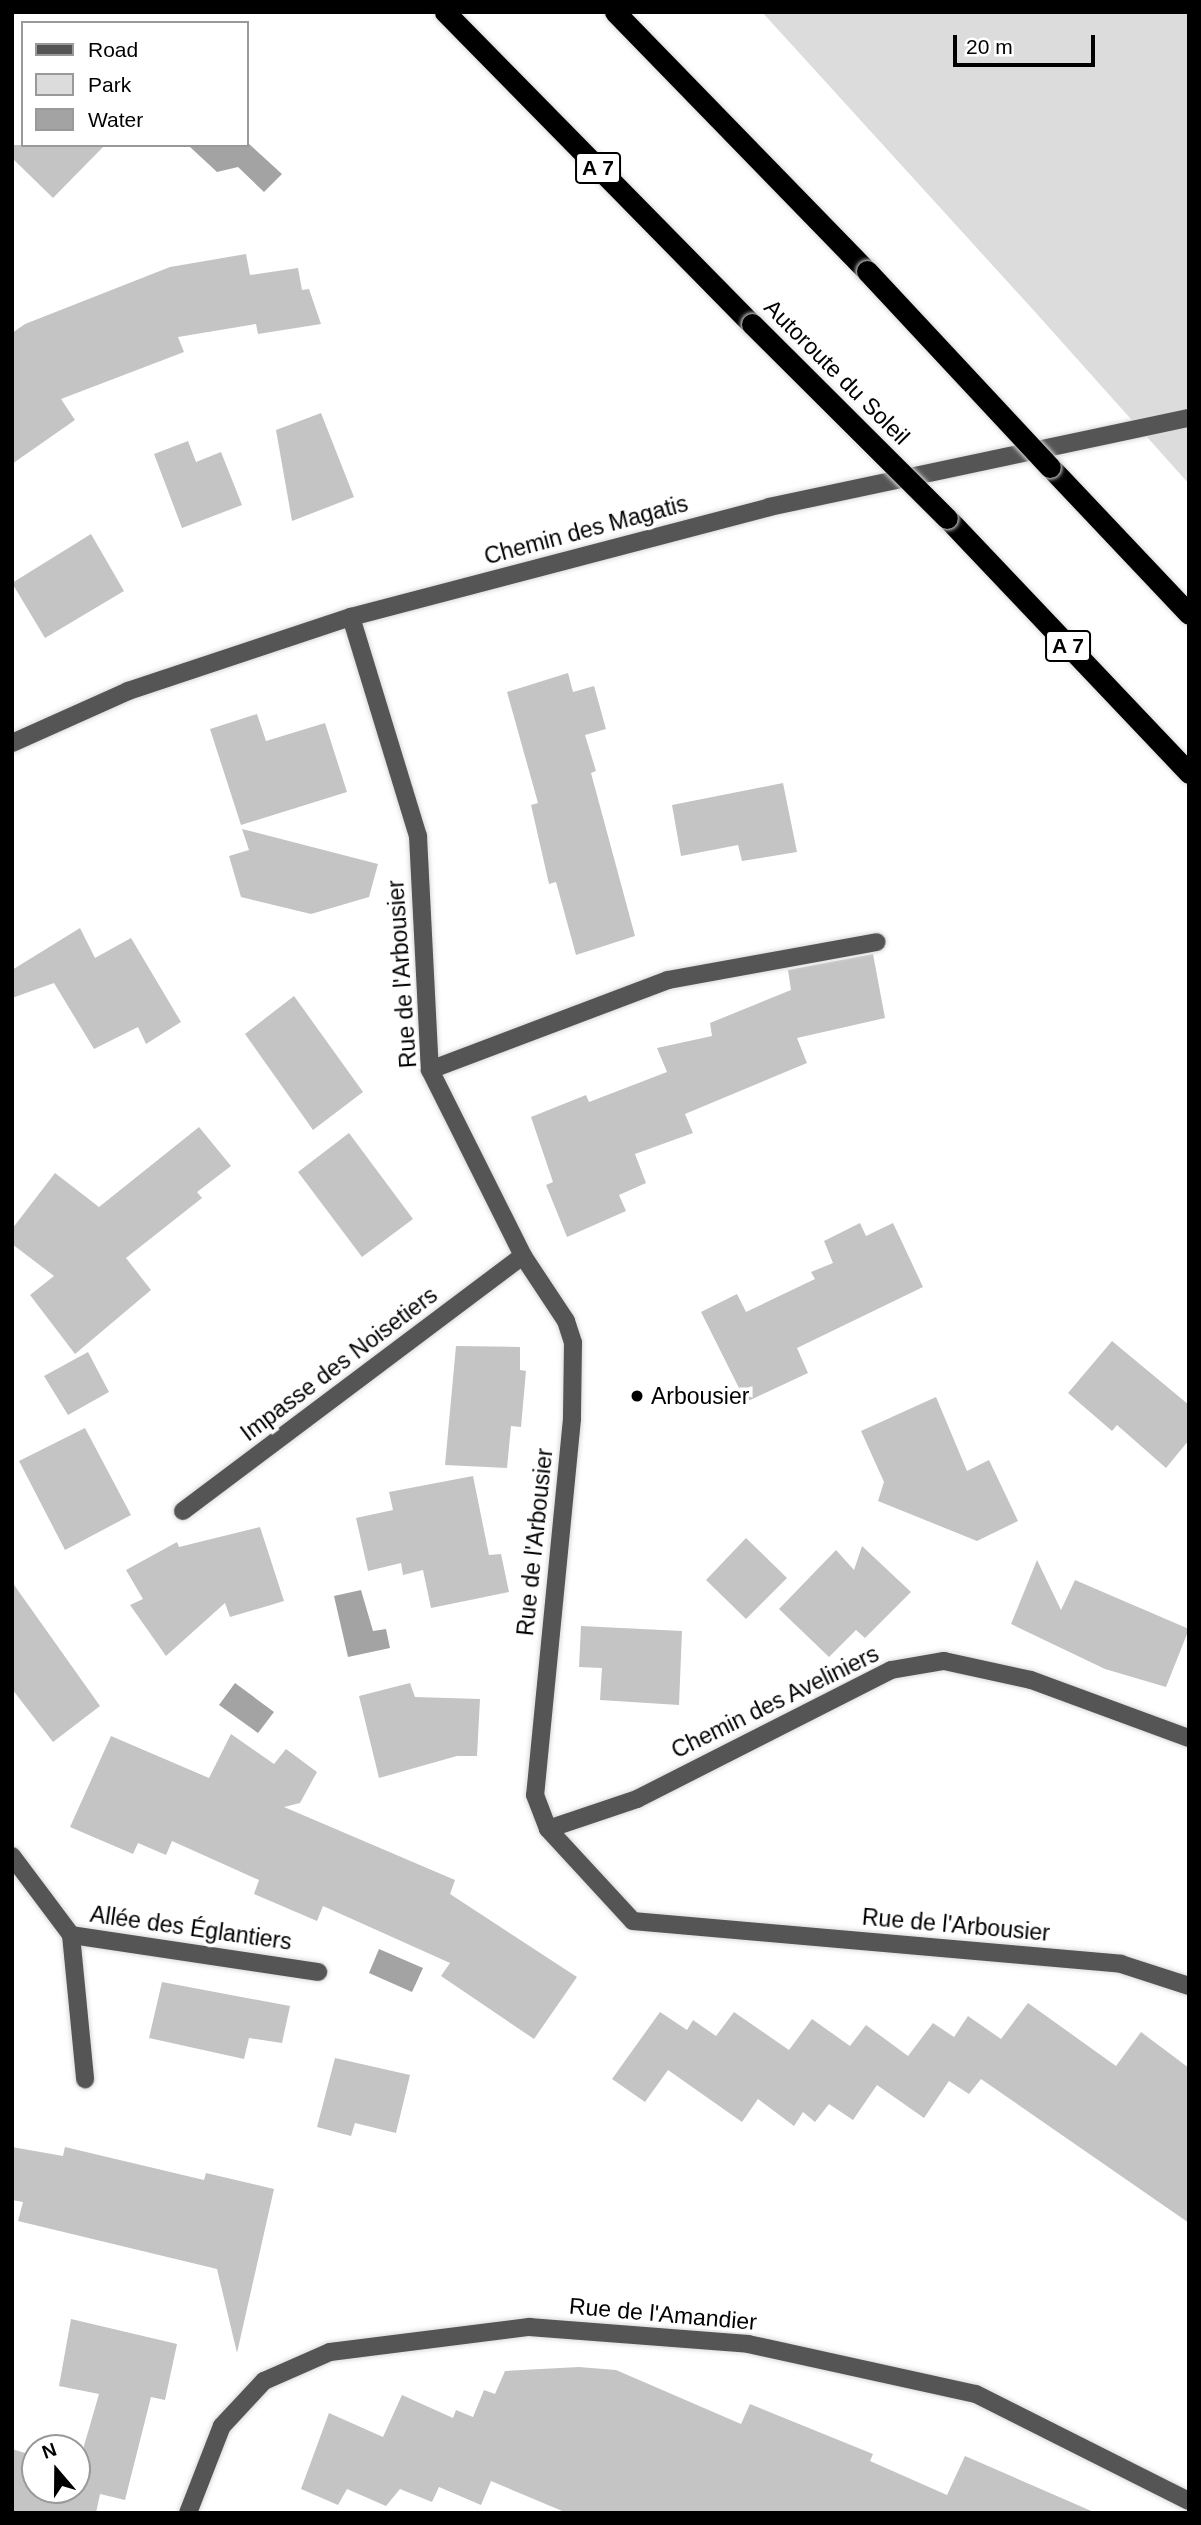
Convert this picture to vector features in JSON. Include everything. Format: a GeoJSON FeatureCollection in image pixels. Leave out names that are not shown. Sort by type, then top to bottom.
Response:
{"type":"FeatureCollection","features":[{"type":"Feature","properties":{"kind":"highway","name":"Autoroute du Soleil"},"geometry":{"type":"LineString","coordinates":[[445,12],[947,518],[1189,774]]}},
{"type":"Feature","properties":{"kind":"highway"},"geometry":{"type":"LineString","coordinates":[[615,12],[867,271],[1189,614]]}},
{"type":"Feature","properties":{"kind":"street","name":"Chemin des Magatis"},"geometry":{"type":"LineString","coordinates":[[12,743],[128,691],[351,618],[769,507],[1189,418]]}},
{"type":"Feature","properties":{"kind":"street","name":"Rue de l'Arbousier"},"geometry":{"type":"LineString","coordinates":[[351,618],[418,836],[430,1070],[523,1256],[566,1321],[575,1366],[535,1795],[548,1829],[634,1921],[1121,1964],[1189,1986]]}},
{"type":"Feature","properties":{"kind":"street"},"geometry":{"type":"LineString","coordinates":[[430,1070],[668,980],[877,942]]}},
{"type":"Feature","properties":{"kind":"street","name":"Impasse des Noisetiers"},"geometry":{"type":"LineString","coordinates":[[183,1511],[523,1256]]}},
{"type":"Feature","properties":{"kind":"street","name":"Chemin des Aveliniers"},"geometry":{"type":"LineString","coordinates":[[548,1829],[637,1799],[891,1670],[944,1661],[1031,1680],[1189,1738]]}},
{"type":"Feature","properties":{"kind":"street","name":"Allée des Églantiers"},"geometry":{"type":"LineString","coordinates":[[12,1856],[71,1936],[318,1972]]}},
{"type":"Feature","properties":{"kind":"street"},"geometry":{"type":"LineString","coordinates":[[71,1936],[85,2079]]}},
{"type":"Feature","properties":{"kind":"street","name":"Rue de l'Amandier"},"geometry":{"type":"LineString","coordinates":[[188,2513],[222,2426],[264,2381],[330,2352],[528,2328],[748,2344],[976,2394],[1189,2501]]}},
{"type":"Feature","properties":{"kind":"green space"},"geometry":{"type":"Polygon","coordinates":[[[762,12],[1189,12],[1189,484],[1036,313],[762,12]]]}},
{"type":"Feature","properties":{"kind":"water"},"geometry":{"type":"Polygon","coordinates":[[[248,143],[282,174],[264,192],[238,167],[217,172],[190,147],[248,147],[248,143]]]}},
{"type":"Feature","properties":{"kind":"water"},"geometry":{"type":"Polygon","coordinates":[[[361,1590],[373,1631],[386,1629],[390,1648],[348,1657],[334,1596],[361,1590]]]}},
{"type":"Feature","properties":{"kind":"water"},"geometry":{"type":"Polygon","coordinates":[[[235,1683],[274,1712],[258,1733],[219,1705],[235,1683]]]}},
{"type":"Feature","properties":{"kind":"water"},"geometry":{"type":"Polygon","coordinates":[[[379,1949],[423,1968],[412,1992],[369,1973],[379,1949]]]}},
{"type":"Feature","properties":{"kind":"building"},"geometry":{"type":"Polygon","coordinates":[[[12,145],[103,147],[53,198],[12,158],[12,145]]]}},
{"type":"Feature","properties":{"kind":"building"},"geometry":{"type":"Polygon","coordinates":[[[246,254],[250,275],[298,268],[302,290],[309,289],[321,324],[258,334],[256,324],[178,337],[184,352],[61,399],[75,420],[12,464],[12,333],[25,324],[170,267],[246,254]]]}},
{"type":"Feature","properties":{"kind":"building"},"geometry":{"type":"Polygon","coordinates":[[[321,413],[354,497],[292,521],[276,430],[321,413]]]}},
{"type":"Feature","properties":{"kind":"building"},"geometry":{"type":"Polygon","coordinates":[[[188,441],[196,462],[221,452],[242,505],[182,528],[154,454],[188,441]]]}},
{"type":"Feature","properties":{"kind":"building"},"geometry":{"type":"Polygon","coordinates":[[[91,534],[124,591],[45,638],[12,583],[91,534]]]}},
{"type":"Feature","properties":{"kind":"building"},"geometry":{"type":"Polygon","coordinates":[[[568,673],[573,692],[594,686],[606,729],[585,735],[596,771],[591,773],[635,936],[576,955],[556,882],[549,884],[531,805],[538,803],[507,692],[568,673]]]}},
{"type":"Feature","properties":{"kind":"building"},"geometry":{"type":"Polygon","coordinates":[[[257,714],[266,741],[325,723],[347,792],[241,825],[210,729],[257,714]]]}},
{"type":"Feature","properties":{"kind":"building"},"geometry":{"type":"Polygon","coordinates":[[[783,783],[797,852],[742,861],[738,845],[681,856],[672,805],[783,783]]]}},
{"type":"Feature","properties":{"kind":"building"},"geometry":{"type":"Polygon","coordinates":[[[242,829],[378,864],[369,897],[311,914],[241,897],[229,856],[249,850],[242,829]]]}},
{"type":"Feature","properties":{"kind":"building"},"geometry":{"type":"Polygon","coordinates":[[[80,928],[95,958],[131,938],[181,1022],[146,1044],[138,1027],[94,1049],[54,983],[12,998],[12,970],[80,928]]]}},
{"type":"Feature","properties":{"kind":"building"},"geometry":{"type":"Polygon","coordinates":[[[873,954],[885,1018],[797,1038],[807,1063],[685,1114],[693,1133],[635,1154],[646,1183],[619,1195],[626,1211],[567,1237],[546,1185],[553,1182],[531,1117],[586,1095],[589,1102],[667,1072],[657,1048],[712,1036],[710,1023],[791,990],[788,970],[873,954]]]}},
{"type":"Feature","properties":{"kind":"building"},"geometry":{"type":"Polygon","coordinates":[[[294,996],[363,1092],[313,1130],[245,1034],[294,996]]]}},
{"type":"Feature","properties":{"kind":"building"},"geometry":{"type":"Polygon","coordinates":[[[199,1127],[231,1166],[197,1192],[202,1198],[126,1258],[151,1290],[75,1354],[30,1295],[54,1276],[12,1244],[12,1229],[55,1173],[99,1207],[199,1127]]]}},
{"type":"Feature","properties":{"kind":"building"},"geometry":{"type":"Polygon","coordinates":[[[349,1133],[413,1219],[362,1257],[298,1172],[349,1133]]]}},
{"type":"Feature","properties":{"kind":"building"},"geometry":{"type":"Polygon","coordinates":[[[860,1223],[866,1236],[893,1223],[923,1287],[797,1348],[808,1373],[746,1402],[701,1312],[737,1294],[746,1312],[815,1279],[811,1272],[833,1263],[824,1241],[860,1223]]]}},
{"type":"Feature","properties":{"kind":"building"},"geometry":{"type":"Polygon","coordinates":[[[1112,1341],[1189,1405],[1189,1440],[1166,1468],[1117,1425],[1112,1431],[1068,1393],[1112,1341]]]}},
{"type":"Feature","properties":{"kind":"building"},"geometry":{"type":"Polygon","coordinates":[[[456,1346],[520,1347],[520,1370],[526,1371],[521,1427],[511,1426],[507,1468],[445,1465],[456,1346]]]}},
{"type":"Feature","properties":{"kind":"building"},"geometry":{"type":"Polygon","coordinates":[[[88,1352],[109,1392],[68,1415],[44,1376],[88,1352]]]}},
{"type":"Feature","properties":{"kind":"building"},"geometry":{"type":"Polygon","coordinates":[[[936,1397],[967,1471],[989,1460],[1018,1521],[977,1541],[878,1501],[884,1482],[861,1431],[936,1397]]]}},
{"type":"Feature","properties":{"kind":"building"},"geometry":{"type":"Polygon","coordinates":[[[85,1428],[131,1515],[65,1550],[19,1461],[85,1428]]]}},
{"type":"Feature","properties":{"kind":"building"},"geometry":{"type":"Polygon","coordinates":[[[473,1476],[489,1555],[501,1554],[509,1592],[431,1608],[423,1570],[403,1575],[401,1563],[368,1571],[356,1518],[393,1510],[389,1492],[473,1476]]]}},
{"type":"Feature","properties":{"kind":"building"},"geometry":{"type":"Polygon","coordinates":[[[260,1527],[284,1601],[230,1617],[225,1603],[166,1656],[130,1605],[143,1599],[126,1570],[177,1542],[179,1547],[260,1527]]]}},
{"type":"Feature","properties":{"kind":"building"},"geometry":{"type":"Polygon","coordinates":[[[746,1538],[787,1578],[746,1619],[706,1580],[746,1538]]]}},
{"type":"Feature","properties":{"kind":"building"},"geometry":{"type":"Polygon","coordinates":[[[862,1546],[911,1592],[865,1638],[856,1630],[829,1657],[779,1609],[836,1550],[854,1570],[862,1546]]]}},
{"type":"Feature","properties":{"kind":"building"},"geometry":{"type":"Polygon","coordinates":[[[1037,1560],[1061,1610],[1075,1580],[1189,1629],[1166,1687],[1105,1669],[1011,1624],[1037,1560]]]}},
{"type":"Feature","properties":{"kind":"building"},"geometry":{"type":"Polygon","coordinates":[[[12,1582],[100,1706],[53,1742],[12,1689],[12,1582]]]}},
{"type":"Feature","properties":{"kind":"building"},"geometry":{"type":"Polygon","coordinates":[[[581,1626],[682,1631],[679,1705],[600,1700],[602,1668],[579,1667],[581,1626]]]}},
{"type":"Feature","properties":{"kind":"building"},"geometry":{"type":"Polygon","coordinates":[[[410,1683],[415,1697],[480,1699],[477,1756],[457,1756],[379,1778],[359,1696],[410,1683]]]}},
{"type":"Feature","properties":{"kind":"building"},"geometry":{"type":"Polygon","coordinates":[[[231,1734],[274,1764],[286,1749],[317,1772],[300,1803],[284,1807],[455,1880],[450,1894],[577,1977],[534,2039],[441,1976],[450,1963],[323,1906],[317,1921],[254,1894],[259,1880],[172,1841],[166,1855],[138,1843],[133,1854],[70,1827],[111,1736],[209,1778],[231,1734]]]}},
{"type":"Feature","properties":{"kind":"building"},"geometry":{"type":"Polygon","coordinates":[[[162,1982],[290,2006],[282,2043],[249,2038],[244,2059],[149,2038],[162,1982]]]}},
{"type":"Feature","properties":{"kind":"building"},"geometry":{"type":"Polygon","coordinates":[[[1028,2003],[1116,2066],[1141,2032],[1189,2068],[1189,2223],[981,2079],[969,2094],[949,2081],[924,2118],[877,2085],[853,2120],[829,2104],[815,2122],[803,2112],[794,2126],[758,2099],[742,2122],[668,2070],[645,2102],[612,2079],[660,2012],[687,2030],[693,2020],[716,2036],[734,2012],[789,2050],[812,2019],[850,2046],[866,2025],[908,2056],[933,2023],[954,2037],[968,2016],[1001,2039],[1028,2003]]]}},
{"type":"Feature","properties":{"kind":"building"},"geometry":{"type":"Polygon","coordinates":[[[335,2058],[410,2075],[396,2133],[355,2123],[351,2136],[317,2127],[335,2058]]]}},
{"type":"Feature","properties":{"kind":"building"},"geometry":{"type":"Polygon","coordinates":[[[12,2147],[63,2156],[65,2147],[204,2180],[206,2173],[274,2189],[237,2353],[217,2269],[18,2221],[23,2202],[12,2200],[12,2147]]]}},
{"type":"Feature","properties":{"kind":"building"},"geometry":{"type":"Polygon","coordinates":[[[71,2319],[177,2344],[165,2400],[151,2397],[125,2500],[100,2494],[96,2513],[12,2513],[12,2449],[21,2452],[21,2504],[91,2504],[91,2434],[87,2434],[99,2394],[59,2386],[71,2319]]]}},
{"type":"Feature","properties":{"kind":"building"},"geometry":{"type":"Polygon","coordinates":[[[579,2367],[616,2370],[741,2424],[750,2404],[873,2454],[870,2461],[947,2495],[965,2456],[1096,2513],[567,2513],[491,2481],[481,2505],[439,2487],[432,2502],[400,2489],[386,2506],[347,2489],[338,2505],[301,2489],[329,2413],[383,2437],[402,2395],[453,2418],[456,2410],[473,2417],[484,2390],[495,2394],[505,2371],[579,2367]]]}},
{"type":"Feature","properties":{"kind":"place","name":"Arbousier"},"geometry":{"type":"Point","coordinates":[637,1396]}}]}
